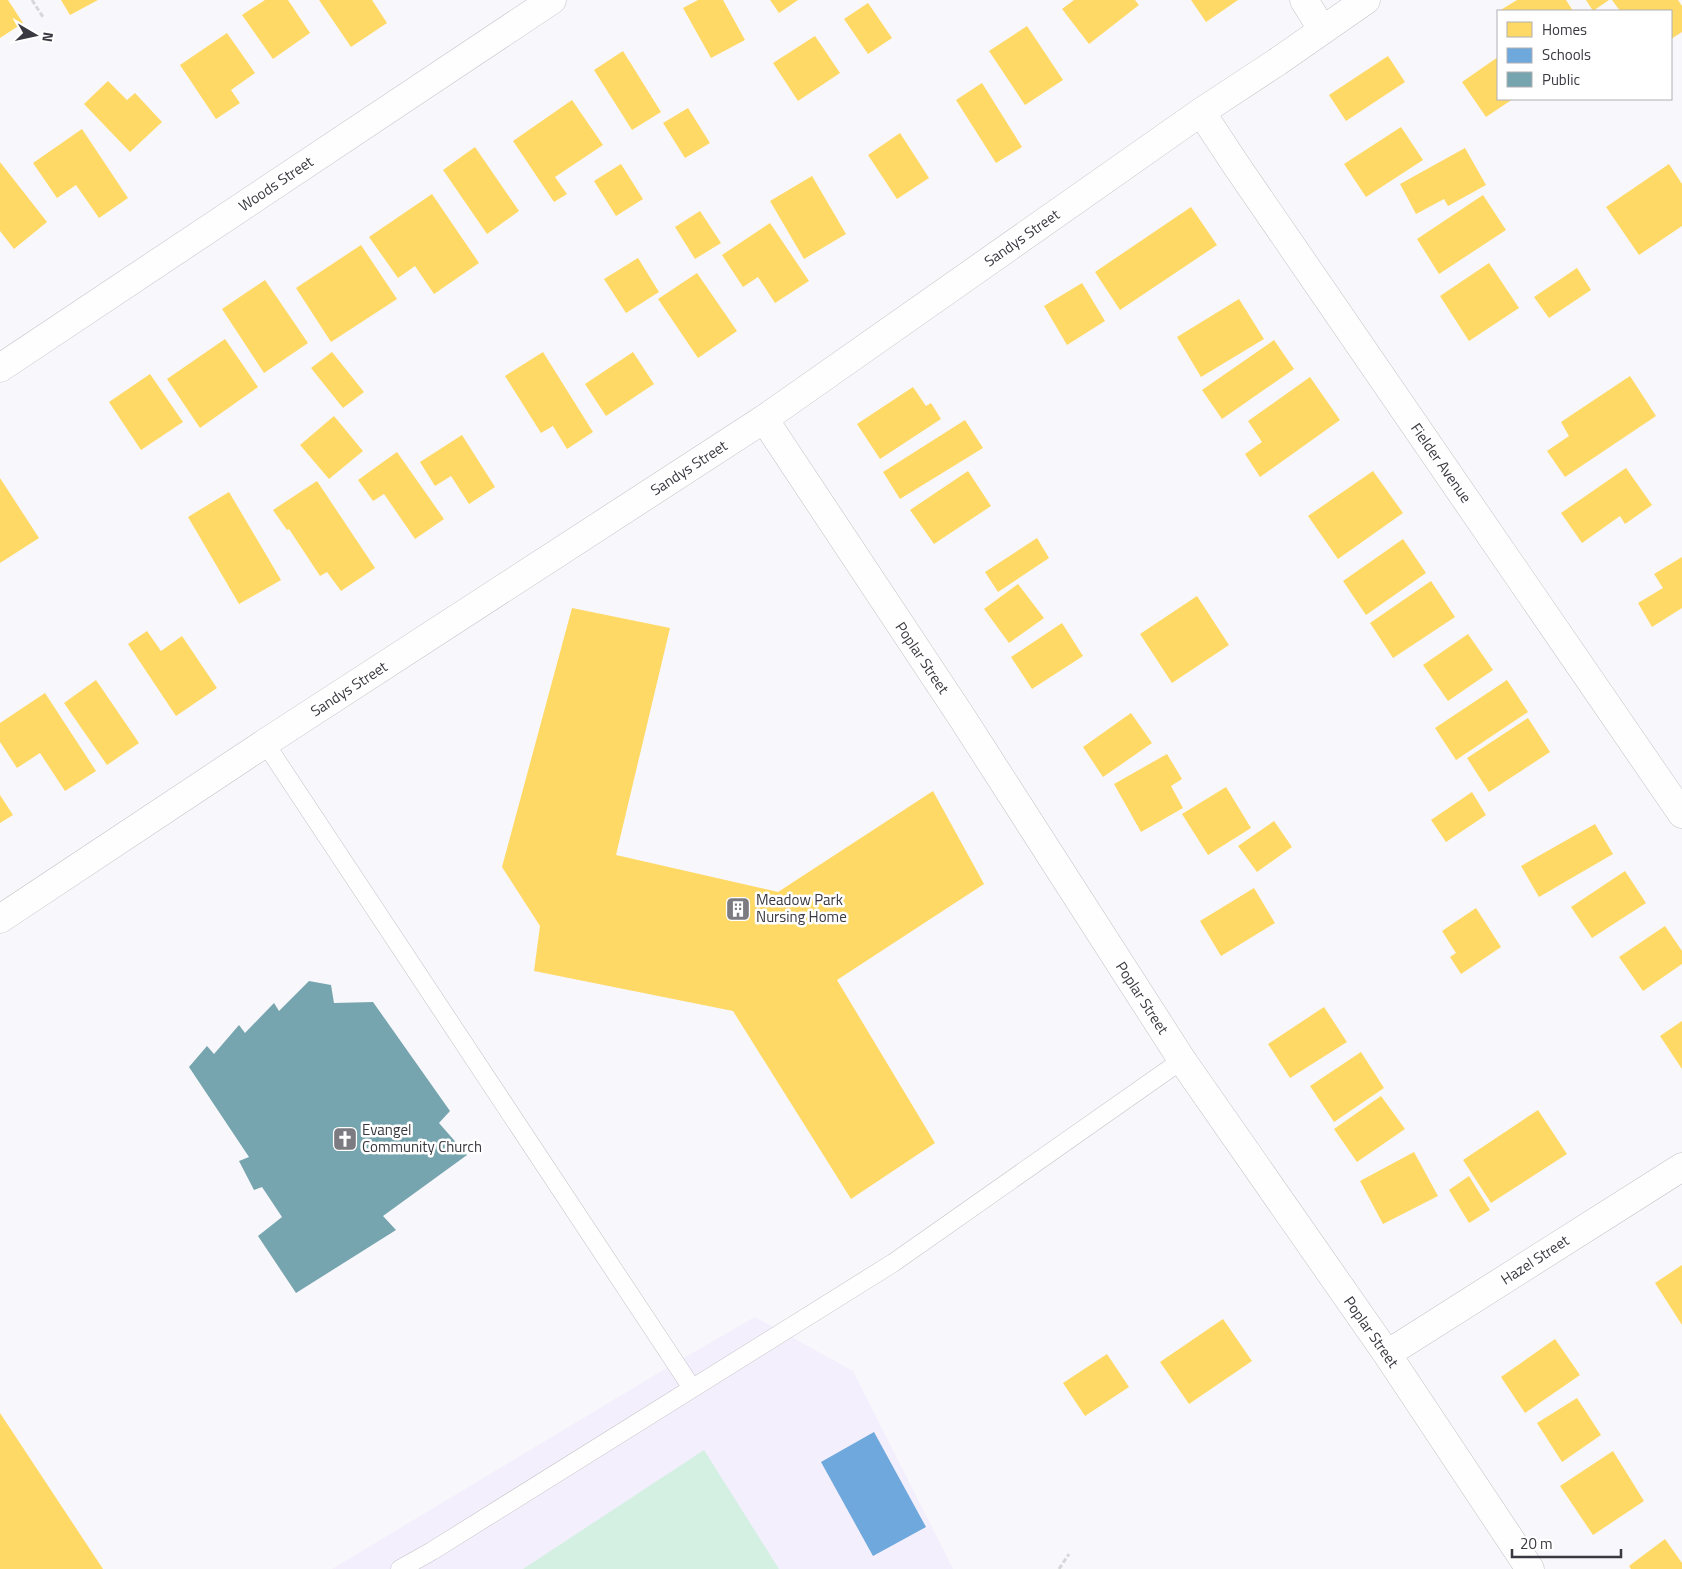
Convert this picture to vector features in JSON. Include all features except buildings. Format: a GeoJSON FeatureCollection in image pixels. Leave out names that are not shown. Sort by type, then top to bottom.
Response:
{"type":"FeatureCollection","features":[{"type":"Feature","properties":{"kind":"street","name":"Woods Street"},"geometry":{"type":"LineString","coordinates":[[0,368],[552,0]]}},
{"type":"Feature","properties":{"kind":"street"},"geometry":{"type":"LineString","coordinates":[[1304,0],[1322,29]]}},
{"type":"Feature","properties":{"kind":"street","name":"Sandys Street"},"geometry":{"type":"LineString","coordinates":[[0,918],[265,743],[764,419],[1201,112],[1366,0]]}},
{"type":"Feature","properties":{"kind":"street","name":"Fielder Avenue"},"geometry":{"type":"LineString","coordinates":[[1201,112],[1682,814]]}},
{"type":"Feature","properties":{"kind":"street","name":"Poplar Street"},"geometry":{"type":"LineString","coordinates":[[764,419],[961,716],[1182,1060],[1387,1354],[1530,1569]]}},
{"type":"Feature","properties":{"kind":"street","name":"Hazel Street"},"geometry":{"type":"LineString","coordinates":[[1387,1354],[1682,1166]]}},
{"type":"Feature","properties":{"kind":"lane"},"geometry":{"type":"LineString","coordinates":[[265,743],[692,1388]]}},
{"type":"Feature","properties":{"kind":"lane"},"geometry":{"type":"LineString","coordinates":[[400,1569],[432,1551],[893,1262],[1182,1060]]}},
{"type":"Feature","properties":{"kind":"path"},"geometry":{"type":"LineString","coordinates":[[32,0],[43,17]]}},
{"type":"Feature","properties":{"kind":"path"},"geometry":{"type":"LineString","coordinates":[[1059,1569],[1069,1554]]}},
{"type":"Feature","properties":{"kind":"shaded area"},"geometry":{"type":"Polygon","coordinates":[[[755,1317],[853,1371],[953,1569],[332,1569],[675,1363],[755,1317]]]}},
{"type":"Feature","properties":{"kind":"green space"},"geometry":{"type":"Polygon","coordinates":[[[704,1450],[779,1569],[523,1569],[704,1450]]]}},
{"type":"Feature","properties":{"kind":"place","name":"Meadow Park Nursing Home"},"geometry":{"type":"Point","coordinates":[738,909]}},
{"type":"Feature","properties":{"kind":"place","name":"Evangel Community Church"},"geometry":{"type":"Point","coordinates":[345,1139]}}]}
